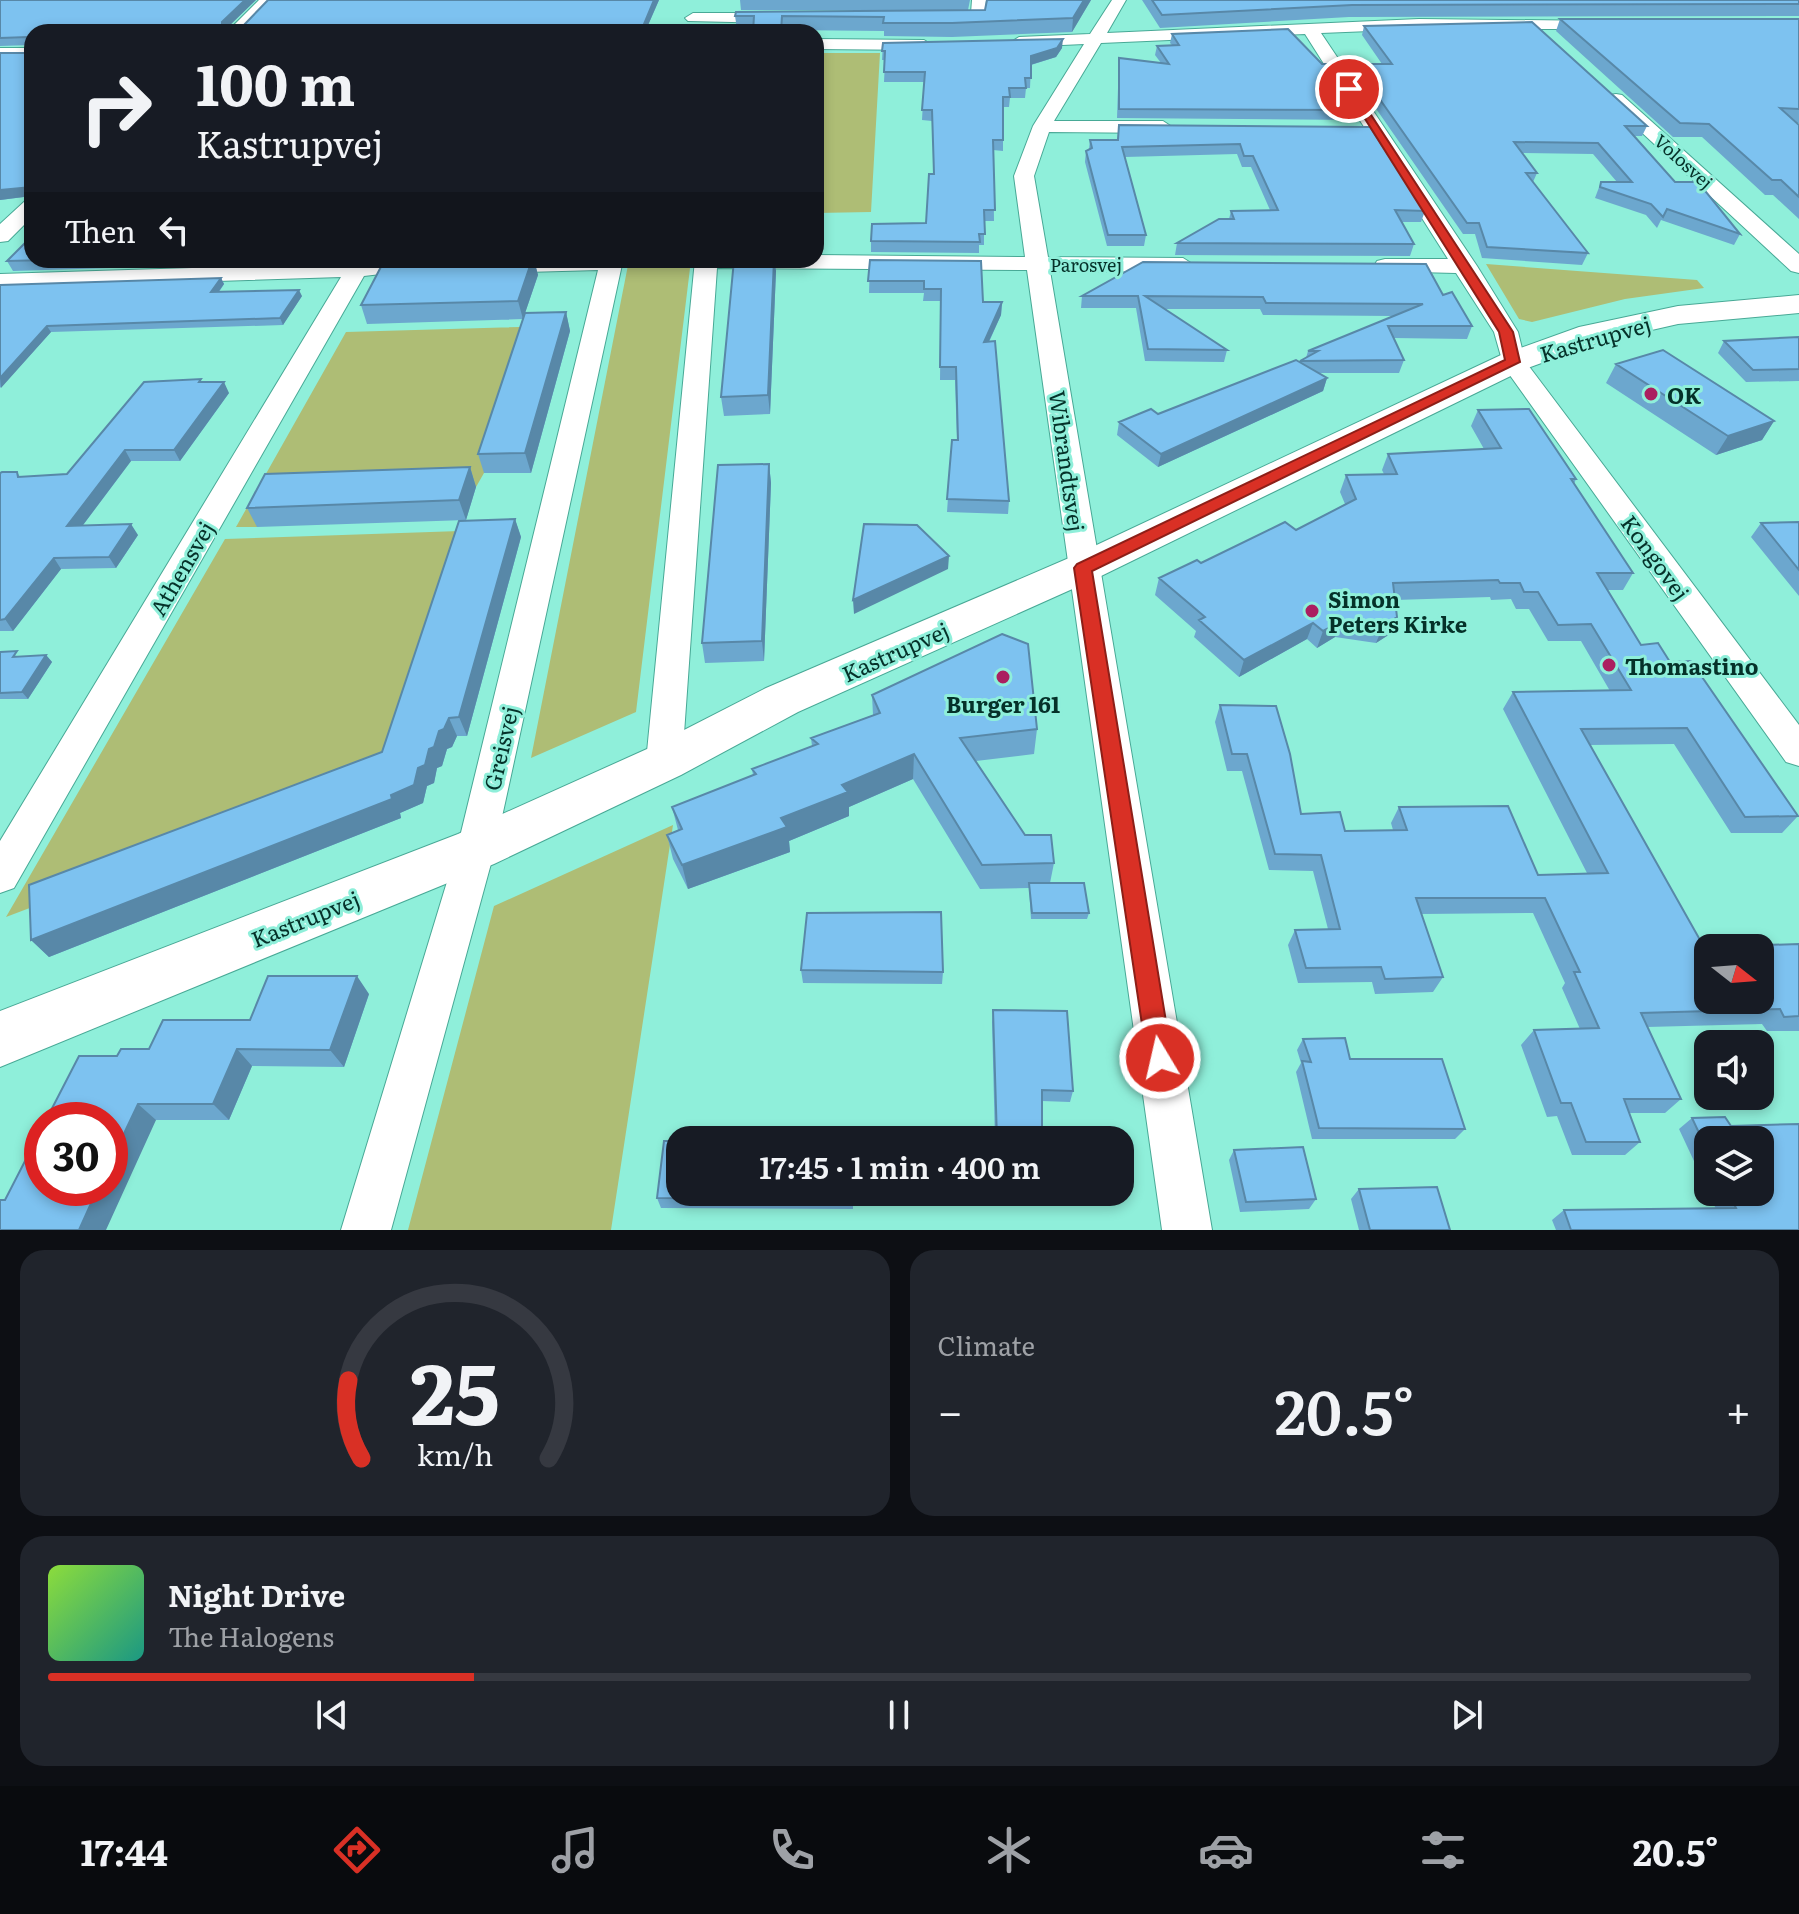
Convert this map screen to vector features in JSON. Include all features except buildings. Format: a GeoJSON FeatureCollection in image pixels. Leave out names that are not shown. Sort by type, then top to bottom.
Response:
{"type":"FeatureCollection","features":[{"type":"Feature","properties":{"kind":"street"},"geometry":{"type":"LineString","coordinates":[[243,24],[268,0]]}},
{"type":"Feature","properties":{"kind":"street"},"geometry":{"type":"LineString","coordinates":[[691,24],[699,0]]}},
{"type":"Feature","properties":{"kind":"street"},"geometry":{"type":"LineString","coordinates":[[933,18],[979,18],[979,0]]}},
{"type":"Feature","properties":{"kind":"street","name":"Wibrandtsvej"},"geometry":{"type":"LineString","coordinates":[[1119,0],[1042,126],[1029,154],[1024,176],[1187,1230]]}},
{"type":"Feature","properties":{"kind":"street"},"geometry":{"type":"LineString","coordinates":[[706,24],[794,18]]}},
{"type":"Feature","properties":{"kind":"street"},"geometry":{"type":"LineString","coordinates":[[995,43],[1310,29],[1415,18],[1534,24],[1619,23]]}},
{"type":"Feature","properties":{"kind":"street"},"geometry":{"type":"LineString","coordinates":[[1534,24],[1557,45]]}},
{"type":"Feature","properties":{"kind":"street","name":"Kongovej"},"geometry":{"type":"LineString","coordinates":[[1310,29],[1466,266],[1506,332],[1513,362],[1799,752]]}},
{"type":"Feature","properties":{"kind":"street"},"geometry":{"type":"LineString","coordinates":[[824,44],[937,45]]}},
{"type":"Feature","properties":{"kind":"street"},"geometry":{"type":"LineString","coordinates":[[0,53],[24,53]]}},
{"type":"Feature","properties":{"kind":"street","name":"Volosvej"},"geometry":{"type":"LineString","coordinates":[[1603,87],[1799,266]]}},
{"type":"Feature","properties":{"kind":"street"},"geometry":{"type":"LineString","coordinates":[[1042,126],[1181,127]]}},
{"type":"Feature","properties":{"kind":"street"},"geometry":{"type":"LineString","coordinates":[[1345,129],[1374,129]]}},
{"type":"Feature","properties":{"kind":"street"},"geometry":{"type":"LineString","coordinates":[[0,236],[24,213]]}},
{"type":"Feature","properties":{"kind":"street","name":"Parosvej"},"geometry":{"type":"LineString","coordinates":[[824,262],[1202,265]]}},
{"type":"Feature","properties":{"kind":"street"},"geometry":{"type":"LineString","coordinates":[[1357,266],[1466,266]]}},
{"type":"Feature","properties":{"kind":"street"},"geometry":{"type":"LineString","coordinates":[[0,281],[320,268]]}},
{"type":"Feature","properties":{"kind":"street","name":"Athensvej"},"geometry":{"type":"LineString","coordinates":[[0,876],[368,268]]}},
{"type":"Feature","properties":{"kind":"street","name":"Greisvej"},"geometry":{"type":"LineString","coordinates":[[366,1230],[476,849],[611,268]]}},
{"type":"Feature","properties":{"kind":"street"},"geometry":{"type":"LineString","coordinates":[[664,762],[705,268]]}},
{"type":"Feature","properties":{"kind":"street","name":"Kastrupvej"},"geometry":{"type":"LineString","coordinates":[[0,1039],[476,849],[664,762],[782,700],[1083,568],[1513,362],[1590,334],[1678,315],[1799,304]]}},
{"type":"Feature","properties":{"kind":"green space"},"geometry":{"type":"Polygon","coordinates":[[[824,53],[880,53],[871,212],[824,213],[824,53]]]}},
{"type":"Feature","properties":{"kind":"green space"},"geometry":{"type":"Polygon","coordinates":[[[1486,264],[1697,280],[1704,288],[1625,299],[1532,322],[1519,319],[1486,264]]]}},
{"type":"Feature","properties":{"kind":"green space"},"geometry":{"type":"Polygon","coordinates":[[[627,268],[690,268],[636,712],[531,758],[627,268]]]}},
{"type":"Feature","properties":{"kind":"green space"},"geometry":{"type":"Polygon","coordinates":[[[520,327],[484,473],[476,487],[275,494],[257,527],[236,527],[346,332],[520,327]]]}},
{"type":"Feature","properties":{"kind":"green space"},"geometry":{"type":"Polygon","coordinates":[[[460,531],[388,772],[6,917],[225,539],[460,531]]]}},
{"type":"Feature","properties":{"kind":"green space"},"geometry":{"type":"Polygon","coordinates":[[[673,825],[611,1230],[408,1230],[494,906],[673,825]]]}},
{"type":"Feature","properties":{"kind":"place","name":"OK"},"geometry":{"type":"Point","coordinates":[1651,394]}},
{"type":"Feature","properties":{"kind":"place","name":"Simon Peters Kirke"},"geometry":{"type":"Point","coordinates":[1312,611]}},
{"type":"Feature","properties":{"kind":"place","name":"Thomastino"},"geometry":{"type":"Point","coordinates":[1609,665]}},
{"type":"Feature","properties":{"kind":"place","name":"Burger 161"},"geometry":{"type":"Point","coordinates":[1003,677]}},
{"type":"Feature","properties":{"kind":"route"},"geometry":{"type":"LineString","coordinates":[[1160,1058],[1083,568],[1513,362],[1506,332],[1349,89]]}}]}
